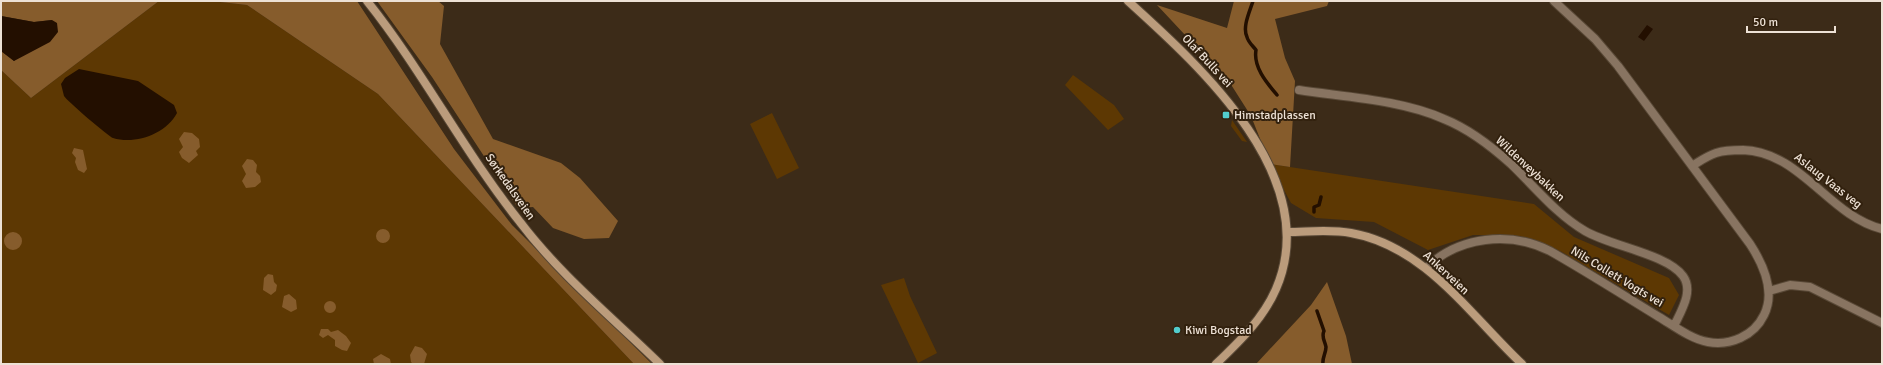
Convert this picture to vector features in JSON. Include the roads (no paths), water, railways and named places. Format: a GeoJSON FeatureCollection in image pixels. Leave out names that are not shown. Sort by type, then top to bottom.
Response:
{"type":"FeatureCollection","features":[{"type":"Feature","properties":{"kind":"street","name":"Sørkedalsveien"},"geometry":{"type":"LineString","coordinates":[[367,1],[399,43],[520,223],[551,258],[660,364]]}},
{"type":"Feature","properties":{"kind":"street","name":"Olaf Bulls vei"},"geometry":{"type":"LineString","coordinates":[[1128,1],[1188,56],[1214,83],[1241,119],[1258,146],[1279,192],[1285,212],[1287,232]]}},
{"type":"Feature","properties":{"kind":"street","name":"Nils Collett Vogts vei"},"geometry":{"type":"LineString","coordinates":[[1426,268],[1450,250],[1471,242],[1499,239],[1522,241],[1542,247],[1674,326],[1698,339],[1707,342],[1721,343],[1736,340],[1753,331],[1763,319],[1768,305],[1769,291],[1765,271],[1757,255],[1618,66],[1595,39],[1554,1]]}},
{"type":"Feature","properties":{"kind":"street","name":"Wildenveybakken"},"geometry":{"type":"LineString","coordinates":[[1299,90],[1362,99],[1419,110],[1443,118],[1470,133],[1495,150],[1544,199],[1574,225],[1604,241],[1667,263],[1680,272],[1687,284],[1688,290],[1684,304],[1674,326]]}},
{"type":"Feature","properties":{"kind":"street","name":"Aslaug Vaas veg"},"geometry":{"type":"LineString","coordinates":[[1692,166],[1721,151],[1737,150],[1760,152],[1788,164],[1836,204],[1861,221],[1882,229]]}},
{"type":"Feature","properties":{"kind":"street","name":"Ankerveien"},"geometry":{"type":"LineString","coordinates":[[1287,232],[1337,231],[1367,236],[1395,248],[1426,268],[1522,364]]}},
{"type":"Feature","properties":{"kind":"street"},"geometry":{"type":"LineString","coordinates":[[1216,364],[1256,321],[1271,299],[1280,278],[1284,262],[1287,232]]}},
{"type":"Feature","properties":{"kind":"street"},"geometry":{"type":"LineString","coordinates":[[1769,291],[1790,285],[1810,287],[1882,322]]}},
{"type":"Feature","properties":{"kind":"waterway"},"geometry":{"type":"LineString","coordinates":[[1253,1],[1245,29],[1248,41],[1256,50],[1259,69],[1277,95]]}},
{"type":"Feature","properties":{"kind":"waterway"},"geometry":{"type":"LineString","coordinates":[[1314,212],[1314,207],[1319,205],[1321,197]]}},
{"type":"Feature","properties":{"kind":"waterway"},"geometry":{"type":"LineString","coordinates":[[1317,311],[1324,331],[1323,337],[1326,347],[1323,364]]}},
{"type":"Feature","properties":{"kind":"place","name":"Himstadplassen"},"geometry":{"type":"Point","coordinates":[1226,115]}},
{"type":"Feature","properties":{"kind":"place","name":"Kiwi Bogstad"},"geometry":{"type":"Point","coordinates":[1177,330]}}]}
